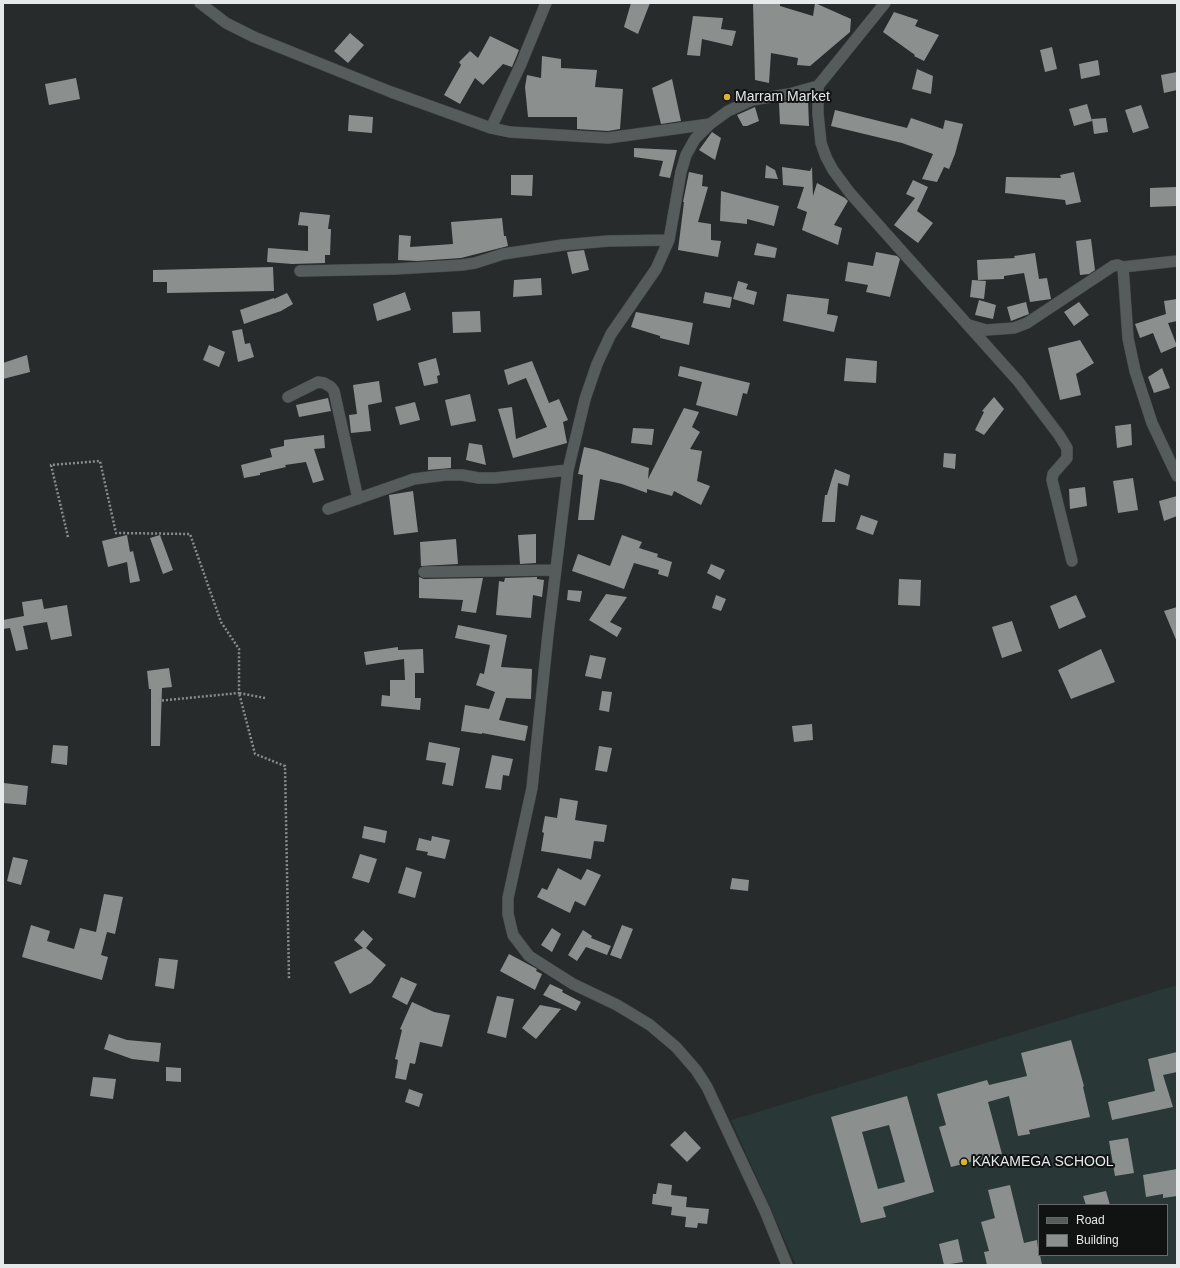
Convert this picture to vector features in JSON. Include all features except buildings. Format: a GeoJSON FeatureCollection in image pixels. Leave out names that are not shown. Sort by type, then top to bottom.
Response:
{"type":"FeatureCollection","features":[{"type":"Feature","properties":{"kind":"street"},"geometry":{"type":"LineString","coordinates":[[200,3],[226,23],[254,36],[391,92],[491,128],[510,132],[608,138],[710,124]]}},
{"type":"Feature","properties":{"kind":"street"},"geometry":{"type":"LineString","coordinates":[[491,128],[521,64],[546,3]]}},
{"type":"Feature","properties":{"kind":"street"},"geometry":{"type":"LineString","coordinates":[[787,1265],[765,1211],[707,1087],[696,1070],[676,1046],[650,1025],[617,1005],[573,984],[529,956],[514,936],[508,914],[508,898],[532,788],[548,634],[568,470],[585,399],[597,364],[611,334],[656,269],[668,240],[681,172],[686,155],[695,139],[710,124],[728,111],[752,100],[789,94],[818,86],[885,3]]}},
{"type":"Feature","properties":{"kind":"street"},"geometry":{"type":"LineString","coordinates":[[818,86],[818,114],[821,143],[833,170],[850,193],[1018,381],[1059,435],[1067,448],[1067,458],[1053,474],[1052,480],[1072,561]]}},
{"type":"Feature","properties":{"kind":"street"},"geometry":{"type":"LineString","coordinates":[[300,271],[395,269],[462,265],[475,263],[503,254],[564,244],[608,241],[668,240]]}},
{"type":"Feature","properties":{"kind":"street"},"geometry":{"type":"LineString","coordinates":[[969,325],[986,330],[1014,328],[1027,323],[1113,266],[1118,265],[1123,267],[1177,261]]}},
{"type":"Feature","properties":{"kind":"street"},"geometry":{"type":"LineString","coordinates":[[1123,267],[1128,338],[1134,371],[1152,423],[1177,476]]}},
{"type":"Feature","properties":{"kind":"street"},"geometry":{"type":"LineString","coordinates":[[288,397],[318,382],[324,383],[331,387],[334,391],[358,499]]}},
{"type":"Feature","properties":{"kind":"street"},"geometry":{"type":"LineString","coordinates":[[328,509],[414,479],[445,475],[495,478],[568,470]]}},
{"type":"Feature","properties":{"kind":"street"},"geometry":{"type":"LineString","coordinates":[[424,572],[556,570]]}},
{"type":"Feature","properties":{"kind":"path"},"geometry":{"type":"LineString","coordinates":[[68,537],[51,465],[100,460],[116,533],[190,534],[221,622],[239,649],[239,693],[255,754],[285,766],[289,979]]}},
{"type":"Feature","properties":{"kind":"path"},"geometry":{"type":"LineString","coordinates":[[157,701],[239,693],[265,698]]}},
{"type":"Feature","properties":{"kind":"shaded area","name":"KAKAMEGA SCHOOL"},"geometry":{"type":"Polygon","coordinates":[[[1177,985],[1177,1265],[796,1265],[731,1120],[1177,985]]]}},
{"type":"Feature","properties":{"kind":"place","name":"Marram Market"},"geometry":{"type":"Point","coordinates":[727,97]}},
{"type":"Feature","properties":{"kind":"place","name":"KAKAMEGA SCHOOL"},"geometry":{"type":"Point","coordinates":[964,1162]}}]}
